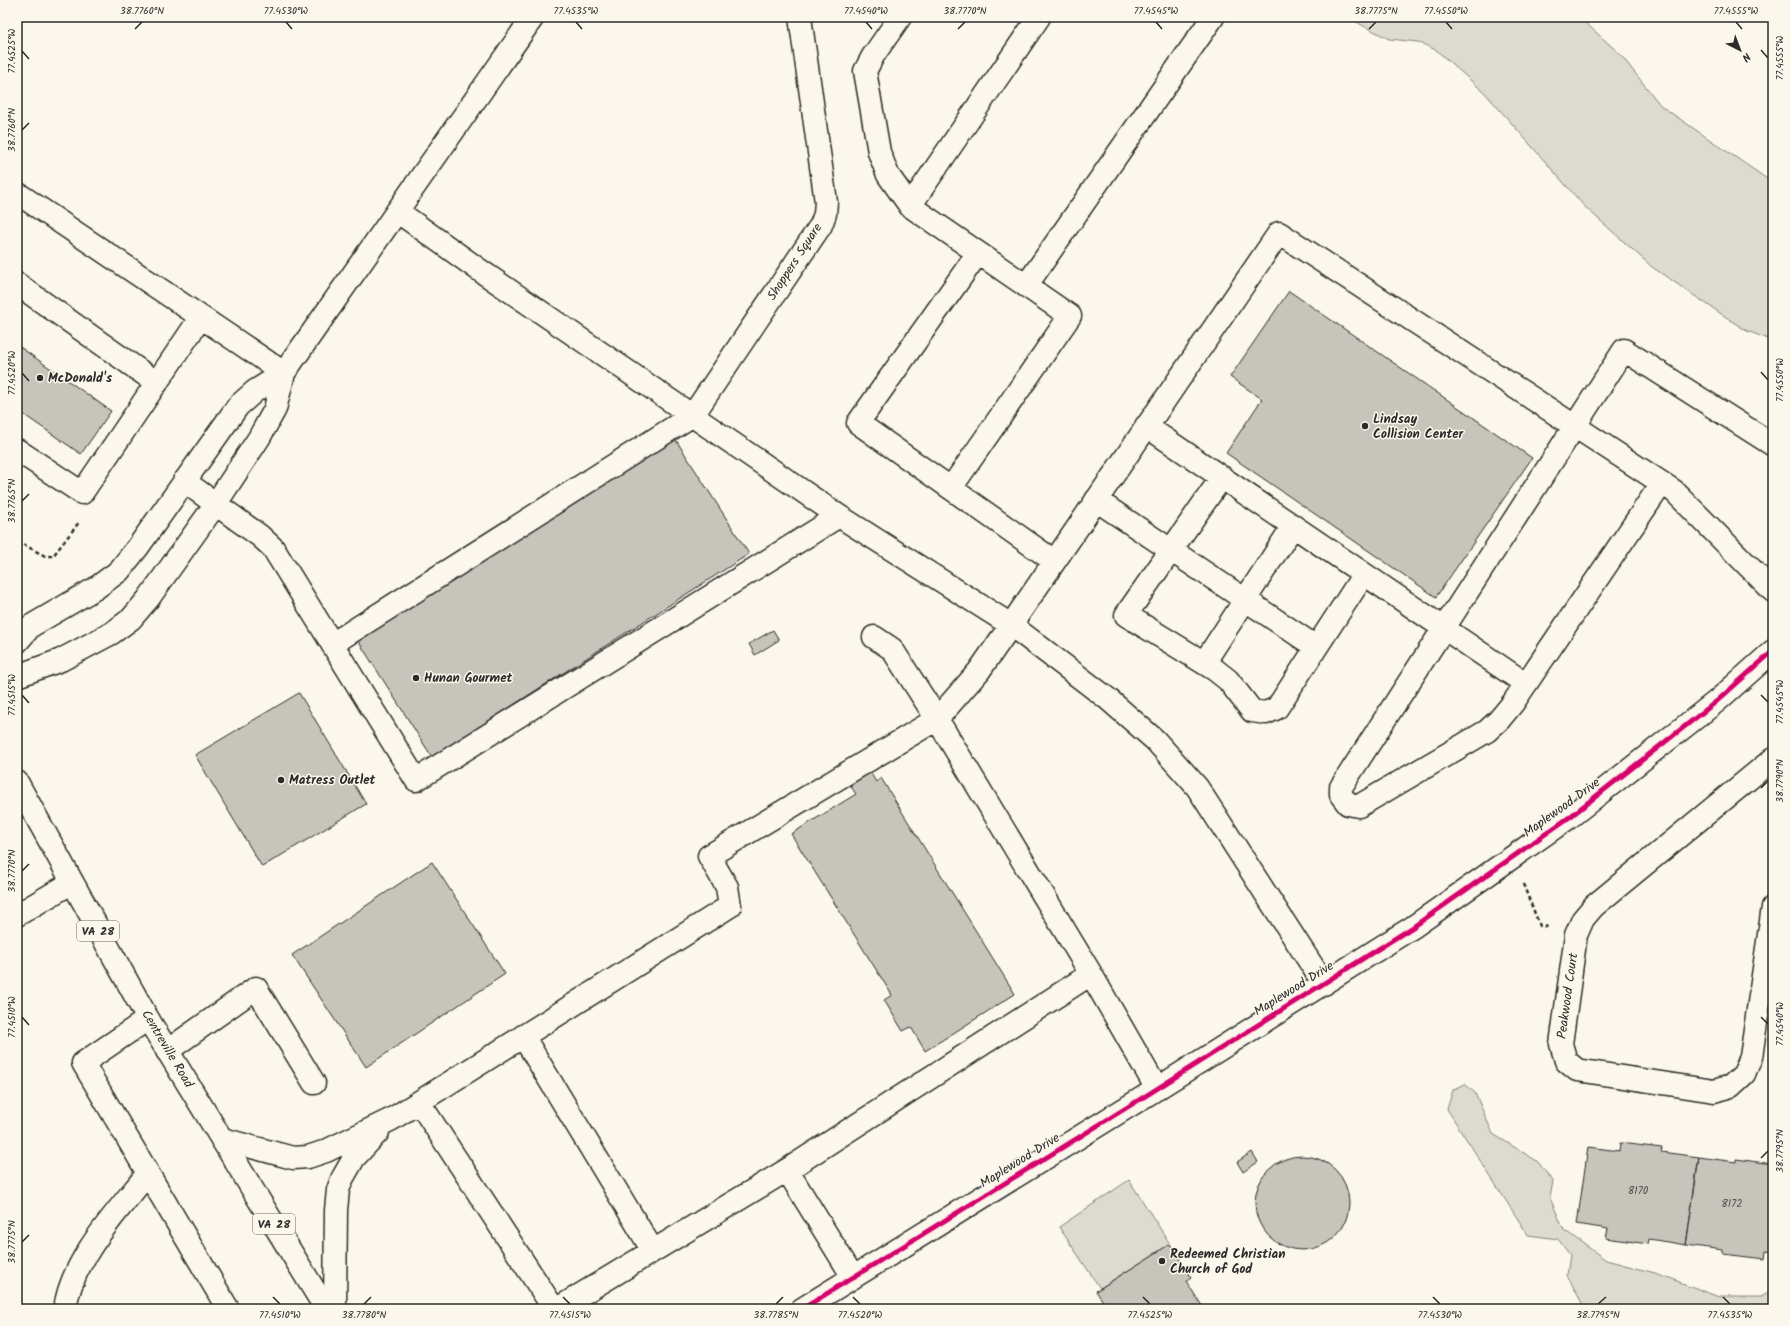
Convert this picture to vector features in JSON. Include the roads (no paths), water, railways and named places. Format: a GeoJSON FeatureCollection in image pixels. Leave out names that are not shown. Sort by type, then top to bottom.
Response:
{"type":"FeatureCollection","features":[{"type":"Feature","properties":{"kind":"main road"},"geometry":{"type":"LineString","coordinates":[[17,676],[62,660],[112,633],[131,619],[148,599],[215,505],[260,438],[276,409],[284,373],[533,17]]}},
{"type":"Feature","properties":{"kind":"main road","name":"Shoppers Square"},"geometry":{"type":"LineString","coordinates":[[693,415],[821,225],[825,214],[826,202],[800,17]]}},
{"type":"Feature","properties":{"kind":"main road"},"geometry":{"type":"LineString","coordinates":[[900,17],[873,56],[865,71],[879,152],[888,175],[910,206],[1070,316],[951,488]]}},
{"type":"Feature","properties":{"kind":"main road"},"geometry":{"type":"LineString","coordinates":[[910,206],[1039,17]]}},
{"type":"Feature","properties":{"kind":"main road"},"geometry":{"type":"LineString","coordinates":[[1026,286],[1213,17]]}},
{"type":"Feature","properties":{"kind":"main road"},"geometry":{"type":"LineString","coordinates":[[17,193],[284,373]]}},
{"type":"Feature","properties":{"kind":"main road"},"geometry":{"type":"LineString","coordinates":[[397,211],[447,248],[840,516],[1011,626],[1114,704],[1155,740],[1197,787],[1324,984]]}},
{"type":"Feature","properties":{"kind":"main road"},"geometry":{"type":"LineString","coordinates":[[222,1139],[289,1157],[304,1157],[326,1151],[392,1119],[730,906],[727,887],[709,856],[937,719],[974,676],[1011,626],[1279,232],[1662,482],[1674,491],[1773,591]]}},
{"type":"Feature","properties":{"kind":"main road"},"geometry":{"type":"LineString","coordinates":[[978,253],[858,423],[1054,561]]}},
{"type":"Feature","properties":{"kind":"main road"},"geometry":{"type":"LineString","coordinates":[[17,284],[157,383]]}},
{"type":"Feature","properties":{"kind":"main road"},"geometry":{"type":"LineString","coordinates":[[17,450],[82,493],[201,317]]}},
{"type":"Feature","properties":{"kind":"main road"},"geometry":{"type":"LineString","coordinates":[[1662,482],[1526,684],[1499,720],[1487,731],[1359,806],[1348,804],[1341,795],[1341,787],[1624,350],[1773,445]]}},
{"type":"Feature","properties":{"kind":"main road"},"geometry":{"type":"LineString","coordinates":[[17,642],[31,626],[96,588],[119,571],[138,547],[238,406],[255,391],[284,373]]}},
{"type":"Feature","properties":{"kind":"main road"},"geometry":{"type":"LineString","coordinates":[[332,644],[693,415]]}},
{"type":"Feature","properties":{"kind":"main road"},"geometry":{"type":"LineString","coordinates":[[1146,426],[1526,684]]}},
{"type":"Feature","properties":{"kind":"main road"},"geometry":{"type":"LineString","coordinates":[[1222,477],[1126,615],[1204,663],[1228,680],[1252,710],[1266,713],[1277,708],[1364,574]]}},
{"type":"Feature","properties":{"kind":"main road"},"geometry":{"type":"LineString","coordinates":[[184,482],[260,536],[272,548],[416,780],[840,516]]}},
{"type":"Feature","properties":{"kind":"main road"},"geometry":{"type":"LineString","coordinates":[[1096,500],[1316,647]]}},
{"type":"Feature","properties":{"kind":"main road"},"geometry":{"type":"LineString","coordinates":[[1204,663],[1293,526]]}},
{"type":"Feature","properties":{"kind":"main road"},"geometry":{"type":"LineString","coordinates":[[874,637],[892,649],[937,719],[1157,1089]]}},
{"type":"Feature","properties":{"kind":"main road","name":"Maplewood Drive"},"geometry":{"type":"LineString","coordinates":[[802,1309],[1157,1089],[1413,926],[1571,816],[1632,770],[1717,701],[1773,651]]}},
{"type":"Feature","properties":{"kind":"main road","name":"Peakwood Court"},"geometry":{"type":"LineString","coordinates":[[1773,759],[1594,906],[1583,920],[1578,930],[1561,1044],[1566,1061],[1577,1070],[1714,1091],[1731,1086],[1744,1074],[1750,1057],[1773,907]]}},
{"type":"Feature","properties":{"kind":"main road","name":"Centreville Road"},"geometry":{"type":"LineString","coordinates":[[17,782],[71,883],[148,1019],[326,1309]]}},
{"type":"Feature","properties":{"kind":"main road"},"geometry":{"type":"LineString","coordinates":[[17,915],[71,883]]}},
{"type":"Feature","properties":{"kind":"main road"},"geometry":{"type":"LineString","coordinates":[[419,1102],[555,1309],[787,1170],[1090,974]]}},
{"type":"Feature","properties":{"kind":"main road"},"geometry":{"type":"LineString","coordinates":[[167,1051],[256,988],[314,1082]]}},
{"type":"Feature","properties":{"kind":"main road"},"geometry":{"type":"LineString","coordinates":[[148,1019],[83,1063],[228,1309]]}},
{"type":"Feature","properties":{"kind":"main road"},"geometry":{"type":"LineString","coordinates":[[523,1036],[653,1250]]}},
{"type":"Feature","properties":{"kind":"main road"},"geometry":{"type":"LineString","coordinates":[[335,1309],[336,1210],[338,1190],[342,1179],[354,1158],[392,1119]]}},
{"type":"Feature","properties":{"kind":"main road"},"geometry":{"type":"LineString","coordinates":[[787,1170],[853,1277]]}},
{"type":"Feature","properties":{"kind":"main road"},"geometry":{"type":"LineString","coordinates":[[64,1309],[66,1295],[89,1248],[148,1173]]}},
{"type":"Feature","properties":{"kind":"place","name":"McDonald's"},"geometry":{"type":"Point","coordinates":[40,378]}},
{"type":"Feature","properties":{"kind":"place","name":"Lindsay Collision Center"},"geometry":{"type":"Point","coordinates":[1365,426]}},
{"type":"Feature","properties":{"kind":"place","name":"Hunan Gourmet"},"geometry":{"type":"Point","coordinates":[416,678]}},
{"type":"Feature","properties":{"kind":"place","name":"Matress Outlet"},"geometry":{"type":"Point","coordinates":[281,780]}},
{"type":"Feature","properties":{"kind":"place","name":"Redeemed Christian Church of God"},"geometry":{"type":"Point","coordinates":[1162,1261]}}]}
